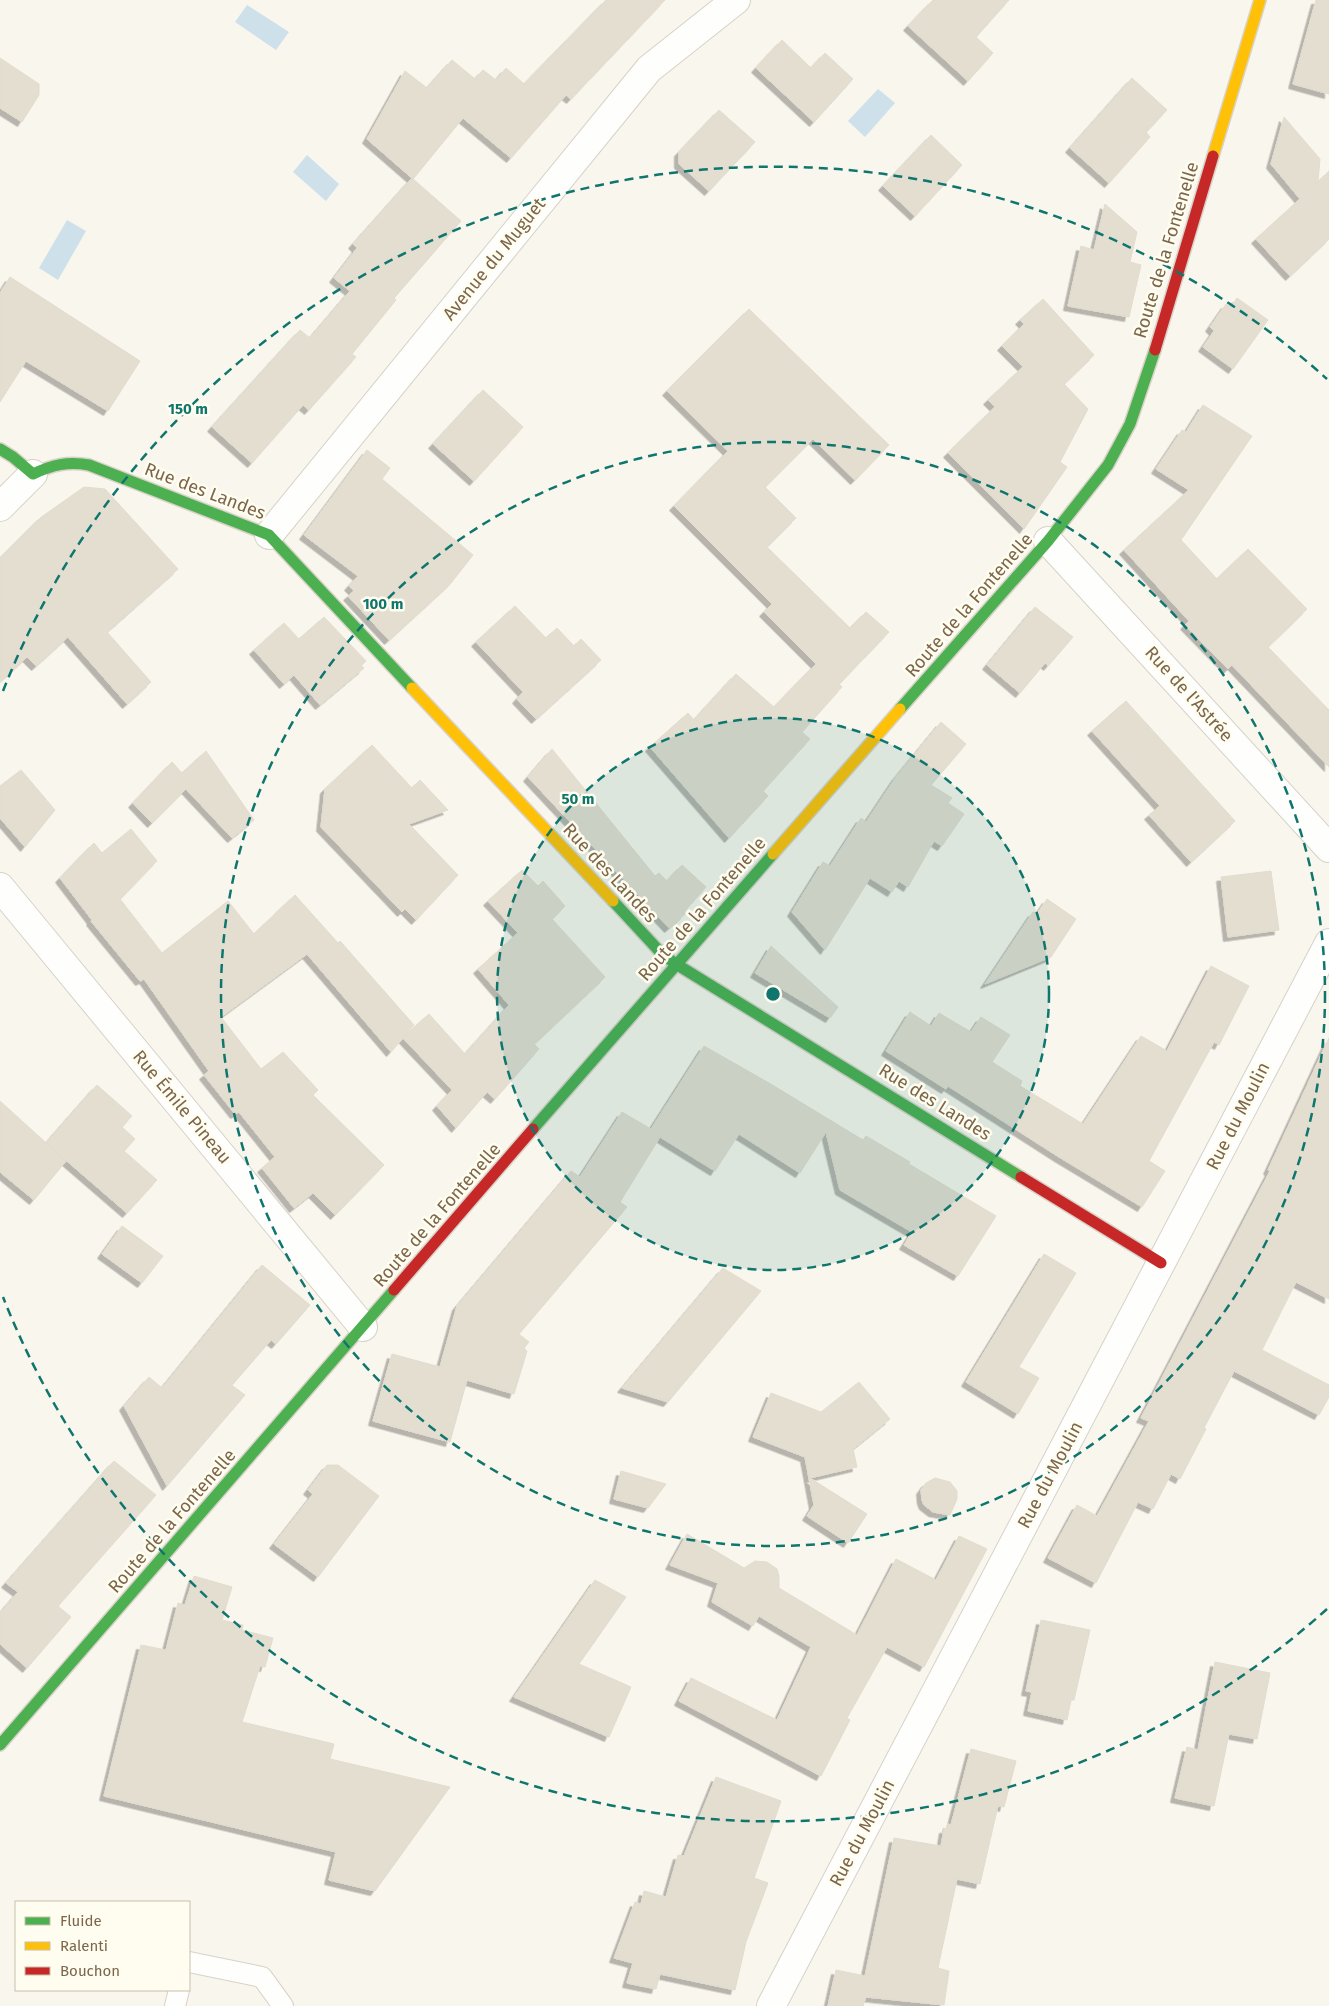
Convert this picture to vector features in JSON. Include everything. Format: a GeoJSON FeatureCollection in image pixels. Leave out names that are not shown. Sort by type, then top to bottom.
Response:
{"type":"FeatureCollection","features":[{"type":"Feature","properties":{"kind":"street","name":"Avenue du Muguet"},"geometry":{"type":"LineString","coordinates":[[269,535],[649,69],[736,0]]}},
{"type":"Feature","properties":{"kind":"street","name":"Route de la Fontenelle"},"geometry":{"type":"LineString","coordinates":[[0,1745],[676,964],[1048,541],[1108,465],[1130,424],[1146,380],[1260,0]]}},
{"type":"Feature","properties":{"kind":"street"},"geometry":{"type":"LineString","coordinates":[[0,449],[13,457],[32,474],[0,508]]}},
{"type":"Feature","properties":{"kind":"street","name":"Rue des Landes"},"geometry":{"type":"LineString","coordinates":[[32,474],[58,464],[78,462],[98,468],[269,535],[662,954],[1161,1264]]}},
{"type":"Feature","properties":{"kind":"street","name":"Rue de l'Astrée"},"geometry":{"type":"LineString","coordinates":[[1048,541],[1329,848]]}},
{"type":"Feature","properties":{"kind":"street","name":"Rue Émile Pineau"},"geometry":{"type":"LineString","coordinates":[[0,887],[363,1327]]}},
{"type":"Feature","properties":{"kind":"street","name":"Rue du Moulin"},"geometry":{"type":"LineString","coordinates":[[771,2006],[1329,943]]}},
{"type":"Feature","properties":{"kind":"lane"},"geometry":{"type":"LineString","coordinates":[[190,1962],[262,1978],[283,2006]]}},
{"type":"Feature","properties":{"kind":"lane"},"geometry":{"type":"LineString","coordinates":[[175,2006],[179,1991]]}},
{"type":"Feature","properties":{"kind":"water"},"geometry":{"type":"Polygon","coordinates":[[[247,5],[289,32],[276,50],[235,22],[247,5]]]}},
{"type":"Feature","properties":{"kind":"water"},"geometry":{"type":"Polygon","coordinates":[[[878,89],[895,103],[865,137],[848,121],[878,89]]]}},
{"type":"Feature","properties":{"kind":"water"},"geometry":{"type":"Polygon","coordinates":[[[307,155],[339,184],[326,201],[293,172],[307,155]]]}},
{"type":"Feature","properties":{"kind":"water"},"geometry":{"type":"Polygon","coordinates":[[[67,220],[86,231],[58,280],[39,268],[67,220]]]}},
{"type":"Feature","properties":{"kind":"building"},"geometry":{"type":"Polygon","coordinates":[[[606,0],[665,0],[571,99],[566,95],[511,158],[463,118],[413,179],[367,139],[405,71],[427,88],[452,60],[475,79],[483,70],[496,80],[506,68],[524,84],[606,0]]]}},
{"type":"Feature","properties":{"kind":"building"},"geometry":{"type":"Polygon","coordinates":[[[933,0],[1009,0],[976,37],[993,53],[968,81],[908,26],[933,0]]]}},
{"type":"Feature","properties":{"kind":"building"},"geometry":{"type":"Polygon","coordinates":[[[1316,0],[1329,0],[1329,94],[1293,84],[1316,0]]]}},
{"type":"Feature","properties":{"kind":"building"},"geometry":{"type":"Polygon","coordinates":[[[782,40],[811,68],[825,53],[853,79],[814,122],[756,68],[782,40]]]}},
{"type":"Feature","properties":{"kind":"building"},"geometry":{"type":"Polygon","coordinates":[[[0,58],[39,84],[39,95],[22,122],[0,108],[0,58]]]}},
{"type":"Feature","properties":{"kind":"building"},"geometry":{"type":"Polygon","coordinates":[[[1132,78],[1167,110],[1146,132],[1150,137],[1109,183],[1070,148],[1132,78]]]}},
{"type":"Feature","properties":{"kind":"building"},"geometry":{"type":"Polygon","coordinates":[[[719,110],[755,142],[709,191],[679,164],[679,152],[719,110]]]}},
{"type":"Feature","properties":{"kind":"building"},"geometry":{"type":"Polygon","coordinates":[[[1284,117],[1320,159],[1318,182],[1329,171],[1329,239],[1290,276],[1256,239],[1300,199],[1271,164],[1284,117]]]}},
{"type":"Feature","properties":{"kind":"building"},"geometry":{"type":"Polygon","coordinates":[[[931,135],[962,165],[915,216],[883,186],[931,135]]]}},
{"type":"Feature","properties":{"kind":"building"},"geometry":{"type":"Polygon","coordinates":[[[412,178],[461,221],[394,298],[396,300],[352,354],[356,357],[309,410],[303,405],[252,463],[212,427],[300,330],[310,338],[350,291],[334,278],[357,248],[353,244],[412,178]]]}},
{"type":"Feature","properties":{"kind":"building"},"geometry":{"type":"Polygon","coordinates":[[[1105,204],[1137,232],[1130,262],[1141,265],[1129,317],[1068,306],[1081,246],[1094,250],[1105,204]]]}},
{"type":"Feature","properties":{"kind":"building"},"geometry":{"type":"Polygon","coordinates":[[[10,277],[140,361],[108,411],[26,361],[0,402],[0,293],[10,277]]]}},
{"type":"Feature","properties":{"kind":"building"},"geometry":{"type":"Polygon","coordinates":[[[1237,298],[1268,320],[1233,369],[1203,347],[1214,331],[1210,327],[1226,304],[1231,307],[1237,298]]]}},
{"type":"Feature","properties":{"kind":"building"},"geometry":{"type":"Polygon","coordinates":[[[1043,299],[1094,355],[1064,384],[1088,409],[1060,462],[1067,467],[1024,529],[948,453],[995,407],[988,400],[1023,367],[1002,346],[1024,324],[1020,320],[1043,299]]]}},
{"type":"Feature","properties":{"kind":"building"},"geometry":{"type":"Polygon","coordinates":[[[749,309],[889,445],[855,480],[813,439],[765,487],[796,518],[767,547],[850,628],[866,612],[889,632],[839,684],[842,687],[802,732],[810,739],[763,791],[768,796],[729,838],[650,747],[688,713],[694,720],[736,674],[774,707],[816,664],[764,612],[772,604],[674,506],[728,451],[667,391],[749,309]]]}},
{"type":"Feature","properties":{"kind":"building"},"geometry":{"type":"Polygon","coordinates":[[[483,390],[523,427],[474,481],[433,444],[483,390]]]}},
{"type":"Feature","properties":{"kind":"building"},"geometry":{"type":"Polygon","coordinates":[[[1203,405],[1252,436],[1181,540],[1217,579],[1248,549],[1307,609],[1268,647],[1329,710],[1329,767],[1232,665],[1228,669],[1185,625],[1189,621],[1124,550],[1189,490],[1156,469],[1182,430],[1186,432],[1203,405]]]}},
{"type":"Feature","properties":{"kind":"building"},"geometry":{"type":"Polygon","coordinates":[[[367,450],[390,468],[382,479],[473,555],[451,583],[389,640],[348,596],[354,591],[349,586],[358,576],[304,535],[367,450]]]}},
{"type":"Feature","properties":{"kind":"building"},"geometry":{"type":"Polygon","coordinates":[[[84,487],[105,489],[178,569],[107,632],[151,682],[127,704],[68,637],[36,666],[27,657],[0,682],[0,558],[40,518],[84,487]]]}},
{"type":"Feature","properties":{"kind":"building"},"geometry":{"type":"Polygon","coordinates":[[[515,606],[546,638],[557,628],[574,646],[581,639],[601,660],[536,719],[517,699],[523,692],[476,642],[515,606]]]}},
{"type":"Feature","properties":{"kind":"building"},"geometry":{"type":"Polygon","coordinates":[[[1035,607],[1073,637],[1048,666],[1045,663],[1020,693],[987,665],[1035,607]]]}},
{"type":"Feature","properties":{"kind":"building"},"geometry":{"type":"Polygon","coordinates":[[[324,617],[366,661],[361,666],[364,668],[320,705],[294,675],[284,684],[254,650],[284,623],[299,639],[324,617]]]}},
{"type":"Feature","properties":{"kind":"building"},"geometry":{"type":"Polygon","coordinates":[[[1126,701],[1235,821],[1191,862],[1149,815],[1160,806],[1092,731],[1126,701]]]}},
{"type":"Feature","properties":{"kind":"building"},"geometry":{"type":"Polygon","coordinates":[[[941,722],[966,744],[931,785],[952,798],[948,803],[964,814],[942,846],[934,841],[908,887],[899,881],[892,892],[870,878],[825,950],[792,912],[823,862],[830,866],[861,818],[866,822],[896,777],[941,722]]]}},
{"type":"Feature","properties":{"kind":"building"},"geometry":{"type":"Polygon","coordinates":[[[372,745],[412,788],[420,780],[448,810],[409,824],[458,875],[416,920],[405,909],[402,912],[321,827],[325,789],[372,745]]]}},
{"type":"Feature","properties":{"kind":"building"},"geometry":{"type":"Polygon","coordinates":[[[552,749],[655,876],[659,873],[667,881],[682,865],[706,887],[684,912],[685,914],[669,928],[528,777],[552,749]]]}},
{"type":"Feature","properties":{"kind":"building"},"geometry":{"type":"Polygon","coordinates":[[[206,751],[254,820],[232,838],[186,789],[152,823],[133,803],[172,762],[182,773],[206,751]]]}},
{"type":"Feature","properties":{"kind":"building"},"geometry":{"type":"Polygon","coordinates":[[[21,770],[55,810],[25,847],[0,818],[0,786],[21,770]]]}},
{"type":"Feature","properties":{"kind":"building"},"geometry":{"type":"Polygon","coordinates":[[[131,829],[157,861],[120,899],[162,953],[228,901],[254,934],[295,895],[338,943],[340,941],[414,1025],[403,1037],[429,1014],[465,1054],[509,1005],[478,969],[518,933],[488,901],[522,870],[538,886],[543,881],[565,906],[552,919],[605,977],[534,1044],[539,1049],[495,1099],[487,1092],[456,1128],[437,1106],[452,1090],[403,1038],[391,1052],[307,954],[221,1017],[261,1069],[283,1052],[318,1090],[313,1095],[384,1165],[335,1215],[313,1193],[294,1208],[262,1168],[275,1157],[239,1112],[235,1114],[204,1075],[209,1071],[144,979],[140,981],[91,921],[60,878],[94,843],[102,853],[131,829]]]}},
{"type":"Feature","properties":{"kind":"building"},"geometry":{"type":"Polygon","coordinates":[[[1271,871],[1279,930],[1228,937],[1221,877],[1271,871]]]}},
{"type":"Feature","properties":{"kind":"building"},"geometry":{"type":"Polygon","coordinates":[[[1047,899],[1076,919],[1051,957],[985,984],[1033,912],[1037,914],[1047,899]]]}},
{"type":"Feature","properties":{"kind":"building"},"geometry":{"type":"Polygon","coordinates":[[[771,946],[838,1007],[830,1018],[755,973],[771,946]]]}},
{"type":"Feature","properties":{"kind":"building"},"geometry":{"type":"Polygon","coordinates":[[[1211,966],[1249,986],[1219,1045],[1214,1042],[1149,1161],[1165,1171],[1142,1207],[1059,1157],[948,1086],[946,1089],[886,1051],[910,1012],[931,1026],[939,1013],[971,1032],[981,1017],[1010,1035],[992,1062],[1022,1081],[1020,1086],[1083,1124],[1141,1036],[1167,1051],[1211,966]]]}},
{"type":"Feature","properties":{"kind":"building"},"geometry":{"type":"Polygon","coordinates":[[[1329,1038],[1329,1299],[1296,1282],[1262,1350],[1329,1385],[1329,1397],[1319,1415],[1234,1371],[1180,1479],[1171,1474],[1153,1509],[1138,1502],[1096,1583],[1048,1558],[1077,1505],[1097,1516],[1149,1421],[1141,1418],[1270,1171],[1268,1170],[1329,1038]]]}},
{"type":"Feature","properties":{"kind":"building"},"geometry":{"type":"Polygon","coordinates":[[[704,1046],[863,1140],[866,1136],[996,1216],[958,1276],[904,1245],[912,1232],[840,1190],[826,1132],[800,1173],[739,1134],[715,1171],[660,1137],[620,1202],[627,1207],[519,1334],[529,1342],[524,1348],[527,1351],[514,1394],[467,1380],[450,1442],[373,1421],[392,1354],[440,1367],[457,1306],[571,1171],[580,1177],[622,1112],[651,1129],[704,1046]]]}},
{"type":"Feature","properties":{"kind":"building"},"geometry":{"type":"Polygon","coordinates":[[[97,1085],[132,1116],[122,1127],[135,1139],[124,1151],[157,1180],[127,1213],[46,1143],[97,1085]]]}},
{"type":"Feature","properties":{"kind":"building"},"geometry":{"type":"Polygon","coordinates":[[[0,1101],[66,1161],[34,1200],[0,1172],[0,1101]]]}},
{"type":"Feature","properties":{"kind":"building"},"geometry":{"type":"Polygon","coordinates":[[[122,1226],[163,1256],[142,1283],[102,1254],[122,1226]]]}},
{"type":"Feature","properties":{"kind":"building"},"geometry":{"type":"Polygon","coordinates":[[[1044,1254],[1076,1273],[1019,1367],[1039,1378],[1018,1414],[966,1382],[1044,1254]]]}},
{"type":"Feature","properties":{"kind":"building"},"geometry":{"type":"Polygon","coordinates":[[[262,1265],[310,1305],[276,1344],[271,1340],[233,1384],[230,1384],[245,1395],[167,1486],[124,1406],[149,1377],[162,1388],[262,1265]]]}},
{"type":"Feature","properties":{"kind":"building"},"geometry":{"type":"Polygon","coordinates":[[[723,1268],[761,1291],[668,1402],[622,1388],[723,1268]]]}},
{"type":"Feature","properties":{"kind":"building"},"geometry":{"type":"Polygon","coordinates":[[[859,1382],[890,1419],[853,1449],[857,1467],[810,1478],[867,1514],[848,1543],[807,1516],[814,1505],[805,1457],[753,1437],[771,1393],[821,1412],[859,1382]]]}},
{"type":"Feature","properties":{"kind":"building"},"geometry":{"type":"Polygon","coordinates":[[[114,1461],[156,1495],[58,1606],[71,1617],[27,1668],[0,1644],[0,1613],[18,1592],[6,1583],[114,1461]]]}},
{"type":"Feature","properties":{"kind":"building"},"geometry":{"type":"Polygon","coordinates":[[[327,1465],[338,1465],[379,1496],[318,1577],[274,1544],[313,1494],[308,1490],[327,1465]]]}},
{"type":"Feature","properties":{"kind":"building"},"geometry":{"type":"Polygon","coordinates":[[[621,1471],[666,1484],[648,1508],[614,1499],[621,1471]]]}},
{"type":"Feature","properties":{"kind":"building"},"geometry":{"type":"Polygon","coordinates":[[[935,1478],[950,1482],[957,1491],[957,1499],[950,1515],[933,1512],[924,1505],[921,1490],[926,1483],[935,1478]]]}},
{"type":"Feature","properties":{"kind":"building"},"geometry":{"type":"Polygon","coordinates":[[[687,1534],[744,1568],[755,1561],[767,1562],[777,1569],[779,1588],[857,1635],[896,1559],[936,1580],[959,1536],[987,1549],[924,1667],[887,1647],[847,1718],[850,1720],[821,1776],[679,1701],[691,1678],[777,1720],[811,1647],[759,1616],[753,1626],[712,1602],[718,1583],[670,1565],[687,1534]]]}},
{"type":"Feature","properties":{"kind":"building"},"geometry":{"type":"Polygon","coordinates":[[[194,1576],[232,1587],[222,1620],[243,1625],[242,1630],[273,1638],[265,1667],[260,1666],[242,1722],[334,1744],[330,1759],[450,1787],[375,1891],[329,1880],[336,1852],[104,1796],[141,1645],[166,1650],[178,1603],[185,1605],[194,1576]]]}},
{"type":"Feature","properties":{"kind":"building"},"geometry":{"type":"Polygon","coordinates":[[[595,1580],[626,1597],[579,1664],[631,1687],[609,1737],[514,1697],[595,1580]]]}},
{"type":"Feature","properties":{"kind":"building"},"geometry":{"type":"Polygon","coordinates":[[[1041,1620],[1090,1630],[1074,1700],[1071,1700],[1067,1720],[1028,1711],[1032,1692],[1026,1691],[1041,1620]]]}},
{"type":"Feature","properties":{"kind":"building"},"geometry":{"type":"Polygon","coordinates":[[[1215,1662],[1270,1673],[1257,1739],[1229,1734],[1214,1806],[1175,1798],[1187,1747],[1198,1750],[1215,1662]]]}},
{"type":"Feature","properties":{"kind":"building"},"geometry":{"type":"Polygon","coordinates":[[[971,1749],[1016,1761],[1004,1807],[998,1806],[980,1884],[957,1879],[938,1968],[949,1971],[944,2005],[866,1997],[863,2006],[828,2006],[836,1970],[865,1976],[894,1838],[941,1846],[944,1829],[947,1829],[948,1824],[951,1825],[971,1749]]]}},
{"type":"Feature","properties":{"kind":"building"},"geometry":{"type":"Polygon","coordinates":[[[716,1777],[781,1801],[754,1878],[768,1883],[746,1942],[735,1990],[660,1974],[656,1989],[627,1983],[633,1963],[614,1958],[635,1902],[641,1904],[644,1891],[666,1897],[678,1855],[684,1856],[716,1777]]]}},
{"type":"Feature","properties":{"kind":"traffic: fast"},"geometry":{"type":"LineString","coordinates":[[900,709],[1048,541],[1108,465],[1130,424],[1155,350]]}},
{"type":"Feature","properties":{"kind":"traffic: fast"},"geometry":{"type":"LineString","coordinates":[[0,449],[33,474],[60,465],[74,463],[89,465],[269,535],[412,688]]}},
{"type":"Feature","properties":{"kind":"traffic: fast"},"geometry":{"type":"LineString","coordinates":[[533,1129],[773,854]]}},
{"type":"Feature","properties":{"kind":"traffic: fast"},"geometry":{"type":"LineString","coordinates":[[613,901],[662,954],[676,964],[1021,1177]]}},
{"type":"Feature","properties":{"kind":"traffic: fast"},"geometry":{"type":"LineString","coordinates":[[0,1745],[394,1290]]}},
{"type":"Feature","properties":{"kind":"traffic: slow"},"geometry":{"type":"LineString","coordinates":[[1213,156],[1260,0]]}},
{"type":"Feature","properties":{"kind":"traffic: slow"},"geometry":{"type":"LineString","coordinates":[[412,688],[613,901]]}},
{"type":"Feature","properties":{"kind":"traffic: slow"},"geometry":{"type":"LineString","coordinates":[[773,854],[900,709]]}},
{"type":"Feature","properties":{"kind":"traffic: jam"},"geometry":{"type":"LineString","coordinates":[[1155,350],[1213,156]]}},
{"type":"Feature","properties":{"kind":"traffic: jam"},"geometry":{"type":"LineString","coordinates":[[394,1290],[533,1129]]}},
{"type":"Feature","properties":{"kind":"traffic: jam"},"geometry":{"type":"LineString","coordinates":[[1021,1177],[1161,1263]]}}]}
